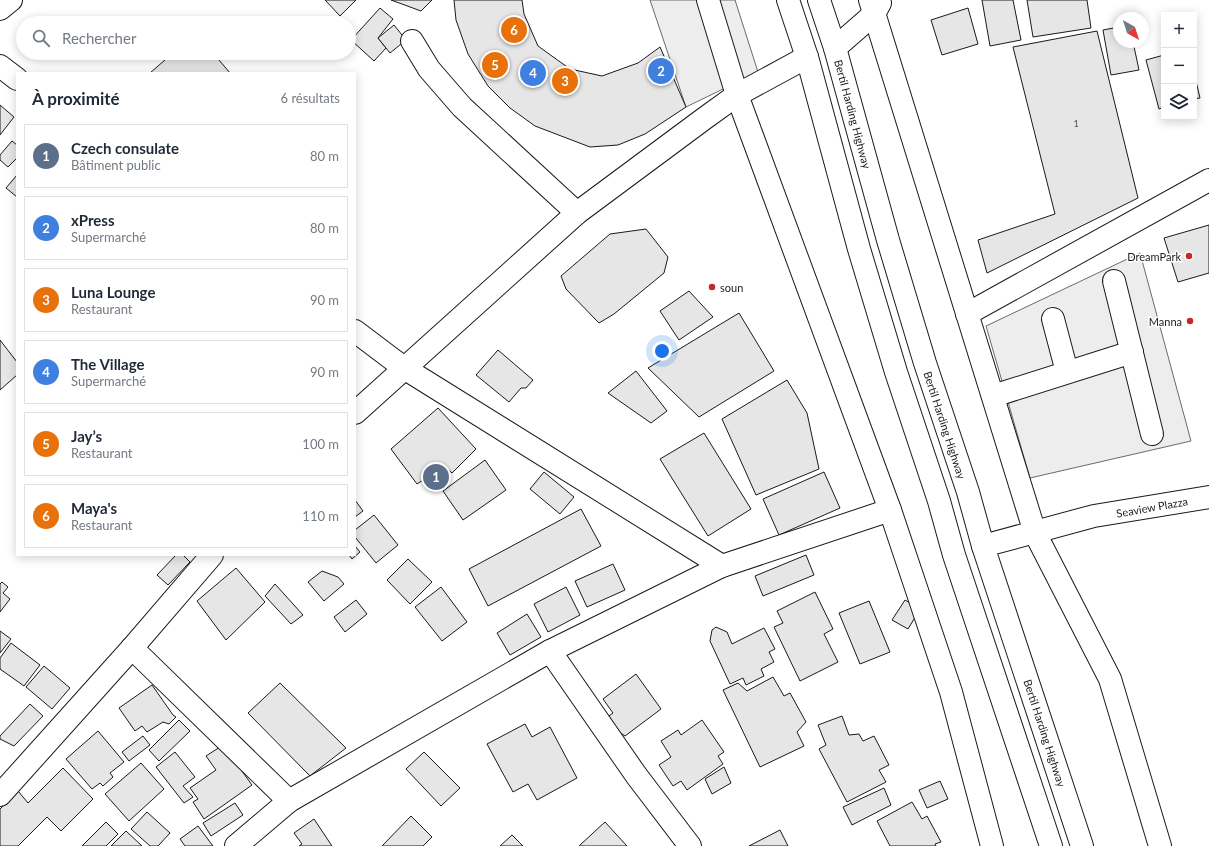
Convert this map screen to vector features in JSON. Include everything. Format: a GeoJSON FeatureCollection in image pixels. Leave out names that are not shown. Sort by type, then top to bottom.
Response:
{"type":"FeatureCollection","features":[{"type":"Feature","properties":{"kind":"street"},"geometry":{"type":"LineString","coordinates":[[0,10],[11,0]]}},
{"type":"Feature","properties":{"kind":"street"},"geometry":{"type":"LineString","coordinates":[[708,0],[738,95],[890,510],[951,692],[992,846]]}},
{"type":"Feature","properties":{"kind":"street"},"geometry":{"type":"LineString","coordinates":[[788,0],[807,57],[859,249],[896,372],[939,501],[954,555],[1051,846]]}},
{"type":"Feature","properties":{"kind":"street","name":"Bertil Harding Highway"},"geometry":{"type":"LineString","coordinates":[[819,0],[836,48],[888,240],[925,363],[968,492],[983,546],[1082,846]]}},
{"type":"Feature","properties":{"kind":"street"},"geometry":{"type":"LineString","coordinates":[[836,48],[875,5]]}},
{"type":"Feature","properties":{"kind":"street"},"geometry":{"type":"LineString","coordinates":[[875,5],[966,314],[1035,533],[1110,679],[1160,846]]}},
{"type":"Feature","properties":{"kind":"street"},"geometry":{"type":"LineString","coordinates":[[412,41],[429,69],[462,107],[577,213]]}},
{"type":"Feature","properties":{"kind":"street"},"geometry":{"type":"LineString","coordinates":[[356,411],[577,213],[738,95],[807,57]]}},
{"type":"Feature","properties":{"kind":"street"},"geometry":{"type":"LineString","coordinates":[[0,66],[16,78]]}},
{"type":"Feature","properties":{"kind":"street"},"geometry":{"type":"LineString","coordinates":[[966,314],[1209,180]]}},
{"type":"Feature","properties":{"kind":"street"},"geometry":{"type":"LineString","coordinates":[[1114,281],[1152,434]]}},
{"type":"Feature","properties":{"kind":"street"},"geometry":{"type":"LineString","coordinates":[[1053,319],[1067,372]]}},
{"type":"Feature","properties":{"kind":"street"},"geometry":{"type":"LineString","coordinates":[[356,332],[404,368],[722,566]]}},
{"type":"Feature","properties":{"kind":"street"},"geometry":{"type":"LineString","coordinates":[[993,396],[1132,352]]}},
{"type":"Feature","properties":{"kind":"street","name":"Seaview Plazza"},"geometry":{"type":"LineString","coordinates":[[983,546],[1094,516],[1209,497]]}},
{"type":"Feature","properties":{"kind":"street"},"geometry":{"type":"LineString","coordinates":[[236,846],[289,801],[550,651],[722,566],[890,510]]}},
{"type":"Feature","properties":{"kind":"street"},"geometry":{"type":"LineString","coordinates":[[0,795],[132,648],[211,556]]}},
{"type":"Feature","properties":{"kind":"street"},"geometry":{"type":"LineString","coordinates":[[132,648],[289,801]]}},
{"type":"Feature","properties":{"kind":"street"},"geometry":{"type":"LineString","coordinates":[[550,651],[636,775],[690,846]]}},
{"type":"Feature","properties":{"kind":"shaded area"},"geometry":{"type":"Polygon","coordinates":[[[650,0],[735,0],[758,72],[686,107],[650,0]]]}},
{"type":"Feature","properties":{"kind":"shaded area"},"geometry":{"type":"Polygon","coordinates":[[[1140,253],[1191,441],[1030,478],[986,326],[1140,253]]]}},
{"type":"Feature","properties":{"kind":"building"},"geometry":{"type":"Polygon","coordinates":[[[325,0],[356,0],[340,16],[325,0]]]}},
{"type":"Feature","properties":{"kind":"building"},"geometry":{"type":"Polygon","coordinates":[[[391,0],[432,0],[421,11],[391,0]]]}},
{"type":"Feature","properties":{"kind":"building"},"geometry":{"type":"Polygon","coordinates":[[[454,0],[522,0],[524,14],[538,46],[570,69],[602,76],[638,63],[660,47],[686,107],[645,134],[618,145],[590,147],[535,126],[510,108],[488,86],[468,54],[456,20],[454,0]]]}},
{"type":"Feature","properties":{"kind":"building"},"geometry":{"type":"Polygon","coordinates":[[[982,0],[1013,0],[1021,40],[990,46],[982,0]]]}},
{"type":"Feature","properties":{"kind":"building"},"geometry":{"type":"Polygon","coordinates":[[[1027,0],[1087,0],[1091,28],[1033,37],[1027,0]]]}},
{"type":"Feature","properties":{"kind":"building"},"geometry":{"type":"Polygon","coordinates":[[[380,8],[393,19],[378,38],[386,48],[374,61],[356,45],[356,34],[380,8]]]}},
{"type":"Feature","properties":{"kind":"building"},"geometry":{"type":"Polygon","coordinates":[[[968,8],[978,44],[942,55],[931,20],[968,8]]]}},
{"type":"Feature","properties":{"kind":"building"},"geometry":{"type":"Polygon","coordinates":[[[394,25],[406,40],[390,53],[378,38],[394,25]]]}},
{"type":"Feature","properties":{"kind":"building"},"geometry":{"type":"Polygon","coordinates":[[[1113,28],[1113,48],[1134,48],[1139,70],[1111,75],[1103,30],[1113,28]]]}},
{"type":"Feature","properties":{"kind":"building"},"geometry":{"type":"Polygon","coordinates":[[[1097,31],[1138,198],[987,273],[978,240],[1055,214],[1013,47],[1097,31]]]}},
{"type":"Feature","properties":{"kind":"building"},"geometry":{"type":"Polygon","coordinates":[[[1161,56],[1161,108],[1159,109],[1146,60],[1161,56]]]}},
{"type":"Feature","properties":{"kind":"building"},"geometry":{"type":"Polygon","coordinates":[[[165,60],[219,60],[229,72],[151,72],[165,60]]]}},
{"type":"Feature","properties":{"kind":"building"},"geometry":{"type":"Polygon","coordinates":[[[1197,86],[1200,98],[1197,98],[1197,86]]]}},
{"type":"Feature","properties":{"kind":"building"},"geometry":{"type":"Polygon","coordinates":[[[0,105],[14,117],[0,135],[0,105]]]}},
{"type":"Feature","properties":{"kind":"building"},"geometry":{"type":"Polygon","coordinates":[[[12,141],[16,144],[16,159],[8,167],[0,160],[0,155],[12,141]]]}},
{"type":"Feature","properties":{"kind":"building"},"geometry":{"type":"Polygon","coordinates":[[[16,176],[16,196],[6,188],[16,176]]]}},
{"type":"Feature","properties":{"kind":"building","name":"DreamPark"},"geometry":{"type":"Polygon","coordinates":[[[1209,225],[1209,273],[1178,282],[1164,238],[1209,225]]]}},
{"type":"Feature","properties":{"kind":"building"},"geometry":{"type":"Polygon","coordinates":[[[646,229],[668,257],[664,273],[614,314],[599,323],[566,289],[561,276],[610,234],[646,229]]]}},
{"type":"Feature","properties":{"kind":"building"},"geometry":{"type":"Polygon","coordinates":[[[689,291],[713,317],[679,340],[660,311],[689,291]]]}},
{"type":"Feature","properties":{"kind":"building"},"geometry":{"type":"Polygon","coordinates":[[[739,313],[774,371],[699,417],[648,368],[739,313]]]}},
{"type":"Feature","properties":{"kind":"building"},"geometry":{"type":"Polygon","coordinates":[[[0,340],[16,361],[16,376],[0,390],[0,340]]]}},
{"type":"Feature","properties":{"kind":"building"},"geometry":{"type":"Polygon","coordinates":[[[498,350],[533,380],[526,388],[521,388],[509,402],[476,375],[498,350]]]}},
{"type":"Feature","properties":{"kind":"building"},"geometry":{"type":"Polygon","coordinates":[[[636,371],[667,411],[651,423],[608,393],[636,371]]]}},
{"type":"Feature","properties":{"kind":"building"},"geometry":{"type":"Polygon","coordinates":[[[787,380],[807,413],[819,469],[756,495],[722,419],[787,380]]]}},
{"type":"Feature","properties":{"kind":"building"},"geometry":{"type":"Polygon","coordinates":[[[438,408],[476,449],[452,473],[444,466],[417,484],[391,449],[438,408]]]}},
{"type":"Feature","properties":{"kind":"building"},"geometry":{"type":"Polygon","coordinates":[[[704,433],[751,509],[708,536],[660,459],[704,433]]]}},
{"type":"Feature","properties":{"kind":"building"},"geometry":{"type":"Polygon","coordinates":[[[485,460],[506,490],[463,520],[443,491],[485,460]]]}},
{"type":"Feature","properties":{"kind":"building"},"geometry":{"type":"Polygon","coordinates":[[[544,472],[574,497],[560,514],[530,489],[544,472]]]}},
{"type":"Feature","properties":{"kind":"building"},"geometry":{"type":"Polygon","coordinates":[[[824,472],[840,508],[779,535],[763,499],[824,472]]]}},
{"type":"Feature","properties":{"kind":"building"},"geometry":{"type":"Polygon","coordinates":[[[356,501],[363,511],[356,516],[356,501]]]}},
{"type":"Feature","properties":{"kind":"building"},"geometry":{"type":"Polygon","coordinates":[[[581,509],[601,546],[488,606],[469,569],[581,509]]]}},
{"type":"Feature","properties":{"kind":"building"},"geometry":{"type":"Polygon","coordinates":[[[374,515],[398,545],[376,563],[356,538],[356,529],[374,515]]]}},
{"type":"Feature","properties":{"kind":"building"},"geometry":{"type":"Polygon","coordinates":[[[356,547],[360,552],[356,556],[356,547]]]}},
{"type":"Feature","properties":{"kind":"building"},"geometry":{"type":"Polygon","coordinates":[[[806,555],[814,575],[763,596],[755,576],[806,555]]]}},
{"type":"Feature","properties":{"kind":"building"},"geometry":{"type":"Polygon","coordinates":[[[175,556],[184,556],[190,562],[168,585],[157,575],[175,556]]]}},
{"type":"Feature","properties":{"kind":"building"},"geometry":{"type":"Polygon","coordinates":[[[408,559],[432,582],[410,604],[387,580],[408,559]]]}},
{"type":"Feature","properties":{"kind":"building"},"geometry":{"type":"Polygon","coordinates":[[[613,564],[625,590],[587,607],[575,581],[613,564]]]}},
{"type":"Feature","properties":{"kind":"building"},"geometry":{"type":"Polygon","coordinates":[[[236,568],[265,602],[226,640],[197,601],[236,568]]]}},
{"type":"Feature","properties":{"kind":"building"},"geometry":{"type":"Polygon","coordinates":[[[322,571],[338,577],[344,584],[324,601],[308,582],[322,571]]]}},
{"type":"Feature","properties":{"kind":"building"},"geometry":{"type":"Polygon","coordinates":[[[2,582],[8,587],[3,593],[10,599],[0,612],[0,584],[2,582]]]}},
{"type":"Feature","properties":{"kind":"building"},"geometry":{"type":"Polygon","coordinates":[[[275,584],[303,615],[291,624],[265,596],[275,584]]]}},
{"type":"Feature","properties":{"kind":"building"},"geometry":{"type":"Polygon","coordinates":[[[441,587],[467,622],[442,641],[415,607],[441,587]]]}},
{"type":"Feature","properties":{"kind":"building"},"geometry":{"type":"Polygon","coordinates":[[[566,587],[580,615],[548,632],[534,604],[566,587]]]}},
{"type":"Feature","properties":{"kind":"building"},"geometry":{"type":"Polygon","coordinates":[[[815,592],[833,629],[824,634],[838,662],[800,681],[774,627],[783,623],[777,611],[815,592]]]}},
{"type":"Feature","properties":{"kind":"building"},"geometry":{"type":"Polygon","coordinates":[[[356,600],[367,614],[345,632],[334,617],[356,600]]]}},
{"type":"Feature","properties":{"kind":"building"},"geometry":{"type":"Polygon","coordinates":[[[905,600],[920,609],[908,629],[892,620],[905,600]]]}},
{"type":"Feature","properties":{"kind":"building"},"geometry":{"type":"Polygon","coordinates":[[[869,601],[890,652],[860,664],[839,613],[869,601]]]}},
{"type":"Feature","properties":{"kind":"building"},"geometry":{"type":"Polygon","coordinates":[[[527,614],[541,637],[510,655],[497,633],[527,614]]]}},
{"type":"Feature","properties":{"kind":"building"},"geometry":{"type":"Polygon","coordinates":[[[716,627],[727,632],[732,644],[764,628],[775,649],[769,652],[774,662],[761,669],[764,676],[746,685],[743,678],[730,684],[710,641],[712,630],[716,627]]]}},
{"type":"Feature","properties":{"kind":"building"},"geometry":{"type":"Polygon","coordinates":[[[0,631],[11,639],[0,653],[0,631]]]}},
{"type":"Feature","properties":{"kind":"building"},"geometry":{"type":"Polygon","coordinates":[[[11,643],[40,665],[24,686],[0,669],[0,658],[11,643]]]}},
{"type":"Feature","properties":{"kind":"building"},"geometry":{"type":"Polygon","coordinates":[[[44,666],[70,688],[52,709],[26,687],[44,666]]]}},
{"type":"Feature","properties":{"kind":"building"},"geometry":{"type":"Polygon","coordinates":[[[636,674],[661,709],[625,736],[613,728],[606,718],[613,713],[603,699],[636,674]]]}},
{"type":"Feature","properties":{"kind":"building"},"geometry":{"type":"Polygon","coordinates":[[[773,677],[784,696],[790,693],[806,722],[797,732],[804,746],[760,767],[723,690],[738,683],[747,691],[773,677]]]}},
{"type":"Feature","properties":{"kind":"building"},"geometry":{"type":"Polygon","coordinates":[[[280,683],[346,748],[310,776],[248,713],[280,683]]]}},
{"type":"Feature","properties":{"kind":"building"},"geometry":{"type":"Polygon","coordinates":[[[152,685],[176,717],[169,724],[163,722],[147,732],[142,726],[135,731],[119,708],[152,685]]]}},
{"type":"Feature","properties":{"kind":"building"},"geometry":{"type":"Polygon","coordinates":[[[30,704],[43,716],[14,746],[0,739],[0,736],[30,704]]]}},
{"type":"Feature","properties":{"kind":"building"},"geometry":{"type":"Polygon","coordinates":[[[842,716],[849,735],[859,734],[863,741],[874,736],[889,765],[879,770],[886,782],[847,802],[819,749],[826,745],[818,725],[842,716]]]}},
{"type":"Feature","properties":{"kind":"building"},"geometry":{"type":"Polygon","coordinates":[[[179,720],[190,731],[159,761],[149,750],[179,720]]]}},
{"type":"Feature","properties":{"kind":"building"},"geometry":{"type":"Polygon","coordinates":[[[702,720],[724,752],[718,756],[723,764],[687,790],[681,781],[673,786],[659,765],[671,757],[661,741],[678,730],[681,735],[702,720]]]}},
{"type":"Feature","properties":{"kind":"building"},"geometry":{"type":"Polygon","coordinates":[[[525,724],[532,737],[550,727],[577,778],[537,800],[528,784],[513,792],[487,744],[525,724]]]}},
{"type":"Feature","properties":{"kind":"building"},"geometry":{"type":"Polygon","coordinates":[[[98,731],[124,762],[110,773],[113,777],[103,786],[100,783],[92,789],[66,759],[98,731]]]}},
{"type":"Feature","properties":{"kind":"building"},"geometry":{"type":"Polygon","coordinates":[[[143,736],[150,745],[129,761],[122,752],[143,736]]]}},
{"type":"Feature","properties":{"kind":"building"},"geometry":{"type":"Polygon","coordinates":[[[223,745],[252,785],[204,819],[193,802],[198,799],[190,788],[216,770],[206,756],[223,745]]]}},
{"type":"Feature","properties":{"kind":"building"},"geometry":{"type":"Polygon","coordinates":[[[175,752],[195,777],[183,786],[193,797],[184,803],[156,767],[175,752]]]}},
{"type":"Feature","properties":{"kind":"building"},"geometry":{"type":"Polygon","coordinates":[[[424,752],[460,788],[441,806],[406,769],[424,752]]]}},
{"type":"Feature","properties":{"kind":"building"},"geometry":{"type":"Polygon","coordinates":[[[141,763],[164,789],[129,821],[105,794],[141,763]]]}},
{"type":"Feature","properties":{"kind":"building"},"geometry":{"type":"Polygon","coordinates":[[[724,767],[731,783],[712,794],[705,779],[724,767]]]}},
{"type":"Feature","properties":{"kind":"building"},"geometry":{"type":"Polygon","coordinates":[[[63,768],[93,799],[61,831],[47,817],[18,846],[0,846],[0,809],[18,791],[28,803],[63,768]]]}},
{"type":"Feature","properties":{"kind":"building"},"geometry":{"type":"Polygon","coordinates":[[[940,781],[948,799],[927,808],[919,790],[940,781]]]}},
{"type":"Feature","properties":{"kind":"building"},"geometry":{"type":"Polygon","coordinates":[[[884,788],[891,805],[852,825],[843,807],[884,788]]]}},
{"type":"Feature","properties":{"kind":"building"},"geometry":{"type":"Polygon","coordinates":[[[912,802],[922,819],[927,816],[941,842],[935,844],[936,846],[890,846],[877,821],[912,802]]]}},
{"type":"Feature","properties":{"kind":"building"},"geometry":{"type":"Polygon","coordinates":[[[235,803],[243,815],[211,836],[203,823],[235,803]]]}},
{"type":"Feature","properties":{"kind":"building"},"geometry":{"type":"Polygon","coordinates":[[[147,812],[170,833],[158,846],[150,846],[131,829],[147,812]]]}},
{"type":"Feature","properties":{"kind":"building"},"geometry":{"type":"Polygon","coordinates":[[[411,816],[432,837],[423,846],[382,846],[411,816]]]}},
{"type":"Feature","properties":{"kind":"building"},"geometry":{"type":"Polygon","coordinates":[[[314,819],[332,846],[299,846],[302,844],[294,833],[314,819]]]}},
{"type":"Feature","properties":{"kind":"building"},"geometry":{"type":"Polygon","coordinates":[[[106,822],[118,834],[106,846],[82,846],[106,822]]]}},
{"type":"Feature","properties":{"kind":"building"},"geometry":{"type":"Polygon","coordinates":[[[605,822],[627,846],[579,846],[605,822]]]}},
{"type":"Feature","properties":{"kind":"building"},"geometry":{"type":"Polygon","coordinates":[[[198,826],[213,846],[185,846],[180,839],[198,826]]]}},
{"type":"Feature","properties":{"kind":"building"},"geometry":{"type":"Polygon","coordinates":[[[780,830],[788,846],[749,846],[780,830]]]}},
{"type":"Feature","properties":{"kind":"building"},"geometry":{"type":"Polygon","coordinates":[[[126,831],[142,846],[111,846],[126,831]]]}},
{"type":"Feature","properties":{"kind":"building"},"geometry":{"type":"Polygon","coordinates":[[[512,835],[523,846],[500,846],[512,835]]]}},
{"type":"Feature","properties":{"kind":"place","name":"Maya's"},"geometry":{"type":"Point","coordinates":[514,30]}},
{"type":"Feature","properties":{"kind":"place","name":"Jay’s"},"geometry":{"type":"Point","coordinates":[495,65]}},
{"type":"Feature","properties":{"kind":"place","name":"xPress"},"geometry":{"type":"Point","coordinates":[661,71]}},
{"type":"Feature","properties":{"kind":"place","name":"The Village"},"geometry":{"type":"Point","coordinates":[533,73]}},
{"type":"Feature","properties":{"kind":"place","name":"Luna Lounge"},"geometry":{"type":"Point","coordinates":[565,81]}},
{"type":"Feature","properties":{"kind":"place","name":"DreamPark"},"geometry":{"type":"Point","coordinates":[1189,256]}},
{"type":"Feature","properties":{"kind":"place","name":"soun"},"geometry":{"type":"Point","coordinates":[712,287]}},
{"type":"Feature","properties":{"kind":"place","name":"Manna"},"geometry":{"type":"Point","coordinates":[1190,321]}},
{"type":"Feature","properties":{"kind":"place","name":"Czech consulate"},"geometry":{"type":"Point","coordinates":[436,477]}}]}
